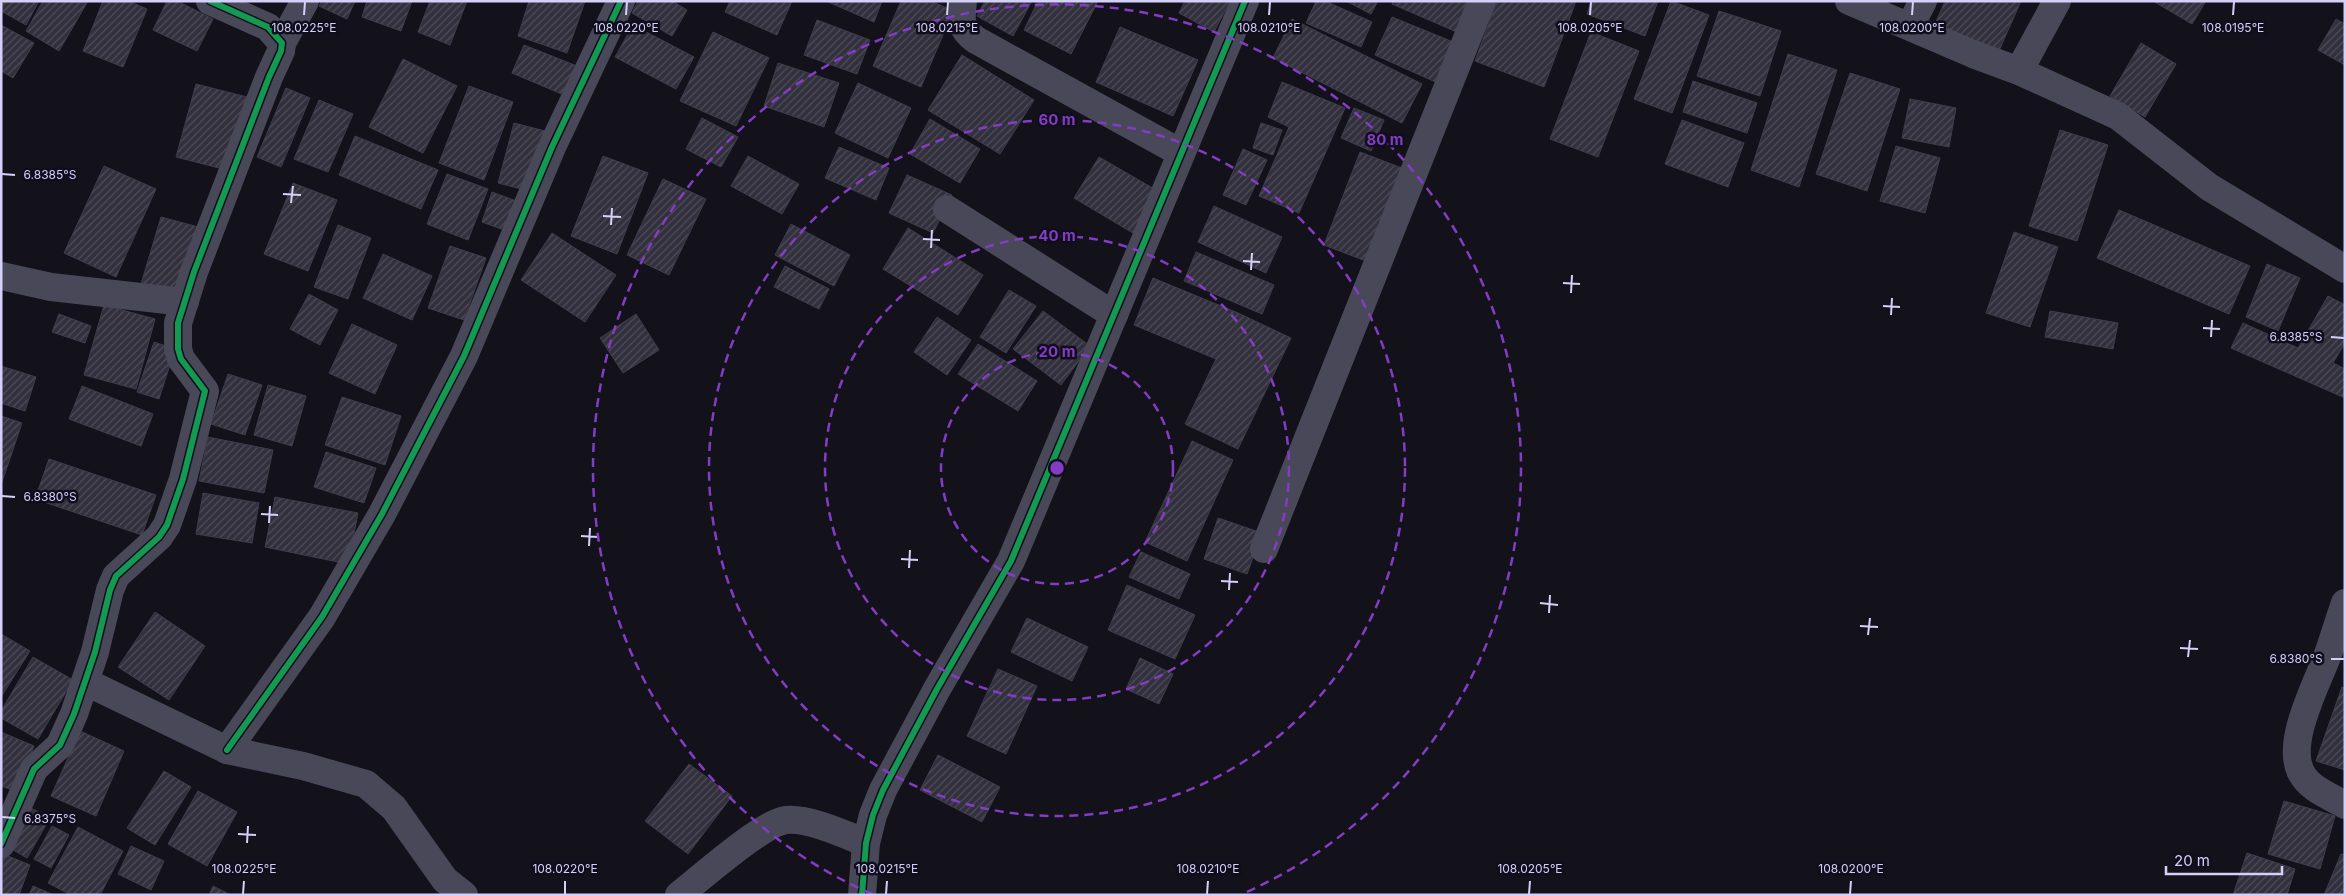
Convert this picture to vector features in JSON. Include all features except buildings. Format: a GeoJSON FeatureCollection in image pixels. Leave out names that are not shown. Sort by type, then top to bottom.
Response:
{"type":"FeatureCollection","features":[{"type":"Feature","properties":{"kind":"street"},"geometry":{"type":"LineString","coordinates":[[210,1],[268,27],[282,43]]}},
{"type":"Feature","properties":{"kind":"street"},"geometry":{"type":"LineString","coordinates":[[1,844],[34,770],[60,745],[86,682],[105,618],[110,590],[116,576],[159,537],[167,525],[183,480],[205,391],[181,359],[178,349],[178,324],[224,192],[281,51],[282,43],[305,1]]}},
{"type":"Feature","properties":{"kind":"street"},"geometry":{"type":"LineString","coordinates":[[227,750],[322,616],[382,514],[464,356],[552,147],[621,1]]}},
{"type":"Feature","properties":{"kind":"street"},"geometry":{"type":"LineString","coordinates":[[962,1],[961,19],[965,32],[976,40],[1181,153]]}},
{"type":"Feature","properties":{"kind":"street"},"geometry":{"type":"LineString","coordinates":[[862,895],[866,843],[873,815],[883,790],[937,688],[1012,561],[1245,1]]}},
{"type":"Feature","properties":{"kind":"street"},"geometry":{"type":"LineString","coordinates":[[1264,549],[1482,1]]}},
{"type":"Feature","properties":{"kind":"street"},"geometry":{"type":"LineString","coordinates":[[1849,1],[1973,54],[2019,71],[2118,116],[2209,187],[2345,269]]}},
{"type":"Feature","properties":{"kind":"street"},"geometry":{"type":"LineString","coordinates":[[1910,26],[1923,1]]}},
{"type":"Feature","properties":{"kind":"street"},"geometry":{"type":"LineString","coordinates":[[2019,71],[2057,1]]}},
{"type":"Feature","properties":{"kind":"street"},"geometry":{"type":"LineString","coordinates":[[947,209],[1114,315]]}},
{"type":"Feature","properties":{"kind":"street"},"geometry":{"type":"LineString","coordinates":[[1,276],[51,287],[185,302]]}},
{"type":"Feature","properties":{"kind":"street"},"geometry":{"type":"LineString","coordinates":[[2345,603],[2301,724],[2296,755],[2300,773],[2309,784],[2345,805]]}},
{"type":"Feature","properties":{"kind":"street"},"geometry":{"type":"LineString","coordinates":[[86,682],[227,750],[303,766],[366,784],[394,808],[445,880],[464,895]]}},
{"type":"Feature","properties":{"kind":"street"},"geometry":{"type":"LineString","coordinates":[[679,895],[762,829],[786,820],[821,825],[866,843]]}},
{"type":"Feature","properties":{"kind":"cycle path"},"geometry":{"type":"LineString","coordinates":[[1,844],[34,769],[60,745],[74,714],[95,652],[110,590],[116,576],[159,537],[167,525],[183,479],[205,391],[181,359],[178,349],[178,323],[194,272],[269,77],[281,51],[282,43],[268,27],[210,1]]}},
{"type":"Feature","properties":{"kind":"cycle path"},"geometry":{"type":"LineString","coordinates":[[227,750],[322,617],[382,514],[464,356],[552,147],[621,1]]}},
{"type":"Feature","properties":{"kind":"cycle path"},"geometry":{"type":"LineString","coordinates":[[862,895],[866,843],[873,815],[883,790],[937,689],[1011,561],[1245,1]]}}]}
